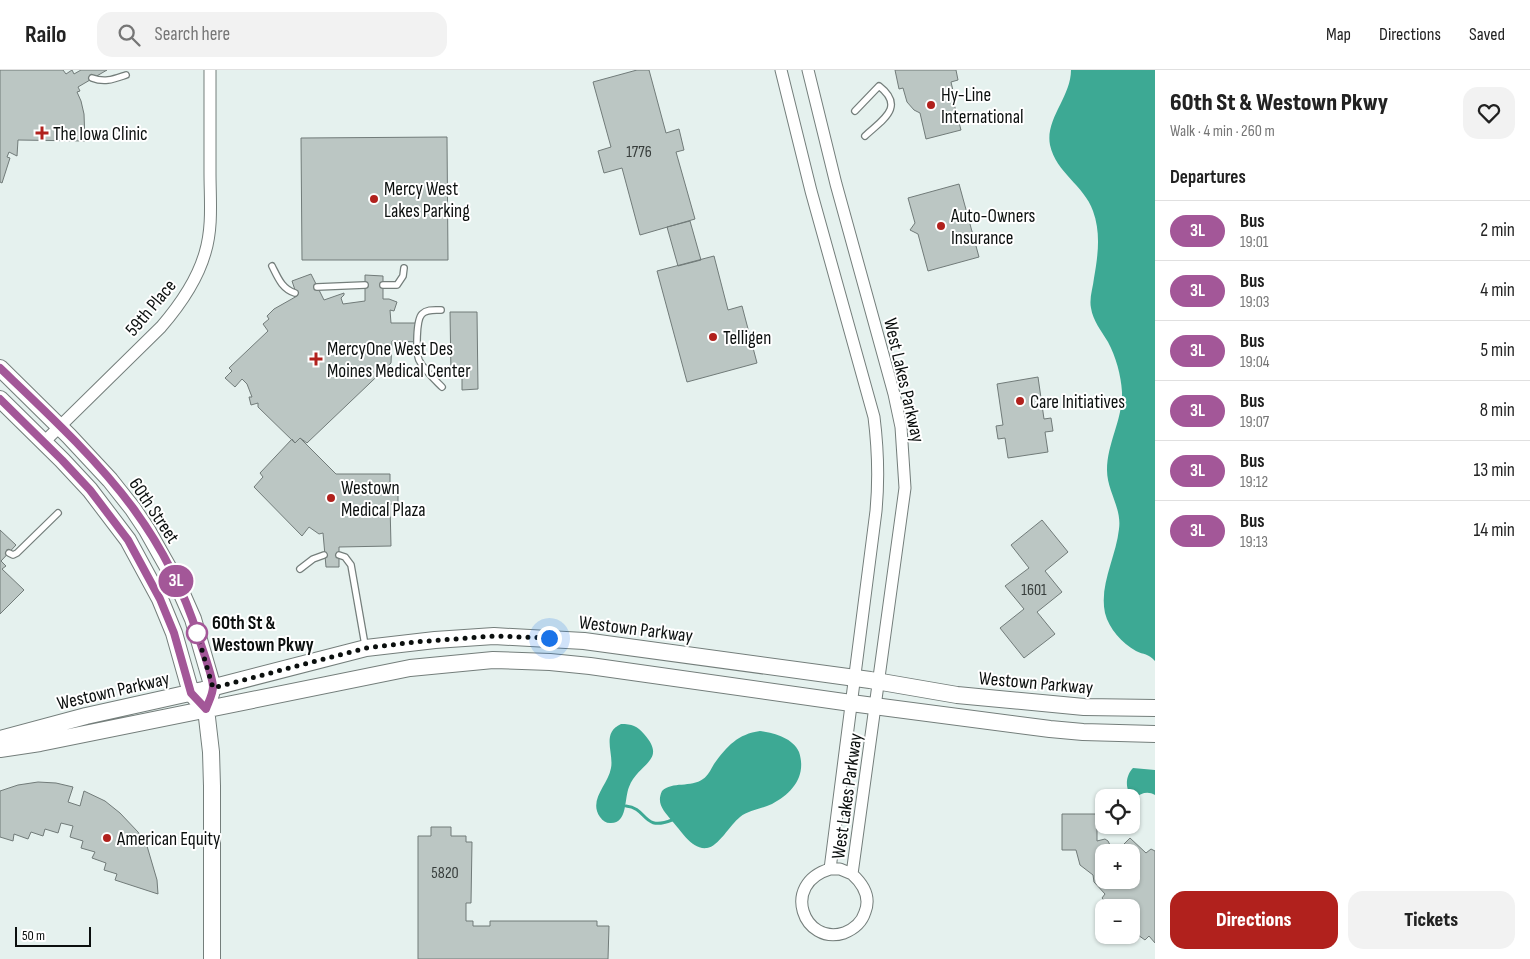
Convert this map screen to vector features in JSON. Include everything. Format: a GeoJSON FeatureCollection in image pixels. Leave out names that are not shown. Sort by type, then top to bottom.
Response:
{"type":"FeatureCollection","features":[{"type":"Feature","properties":{"kind":"street","name":"59th Place"},"geometry":{"type":"LineString","coordinates":[[44,442],[161,327],[189,291],[199,271],[208,240],[210,210],[210,70]]}},
{"type":"Feature","properties":{"kind":"street","name":"West Lakes Parkway"},"geometry":{"type":"LineString","coordinates":[[781,70],[811,191],[874,418],[878,448],[879,485],[830,869],[812,877],[806,885],[801,901],[802,910],[809,923],[824,933],[840,934],[847,932],[858,924],[867,908],[866,894],[861,883],[852,874],[905,488],[901,427],[894,394],[836,184],[808,70]]}},
{"type":"Feature","properties":{"kind":"street","name":"60th Street"},"geometry":{"type":"LineString","coordinates":[[0,368],[60,426],[110,480],[147,530],[178,584],[193,619],[213,688]]}},
{"type":"Feature","properties":{"kind":"street","name":"60th Street"},"geometry":{"type":"LineString","coordinates":[[0,399],[90,490],[128,540],[148,576],[170,624],[185,668],[191,693],[206,709]]}},
{"type":"Feature","properties":{"kind":"street","name":"Westown Parkway"},"geometry":{"type":"LineString","coordinates":[[0,739],[86,716],[213,688],[366,648],[494,636],[584,640],[855,678],[957,695],[1084,707],[1155,708]]}},
{"type":"Feature","properties":{"kind":"street","name":"Westown Parkway"},"geometry":{"type":"LineString","coordinates":[[0,749],[40,743],[410,668],[494,660],[590,666],[1050,729],[1155,734]]}},
{"type":"Feature","properties":{"kind":"street"},"geometry":{"type":"LineString","coordinates":[[212,959],[212,780],[206,709],[213,688]]}},
{"type":"Feature","properties":{"kind":"street"},"geometry":{"type":"LineString","coordinates":[[830,869],[840,869],[852,874]]}},
{"type":"Feature","properties":{"kind":"lane"},"geometry":{"type":"LineString","coordinates":[[92,78],[100,81],[109,81],[126,74]]}},
{"type":"Feature","properties":{"kind":"lane"},"geometry":{"type":"LineString","coordinates":[[855,111],[879,86],[890,98],[892,106],[890,114],[865,136]]}},
{"type":"Feature","properties":{"kind":"lane"},"geometry":{"type":"LineString","coordinates":[[272,266],[283,286],[288,290],[296,292]]}},
{"type":"Feature","properties":{"kind":"lane"},"geometry":{"type":"LineString","coordinates":[[383,285],[397,285],[403,276],[404,268]]}},
{"type":"Feature","properties":{"kind":"lane"},"geometry":{"type":"LineString","coordinates":[[317,287],[365,285]]}},
{"type":"Feature","properties":{"kind":"lane"},"geometry":{"type":"LineString","coordinates":[[441,310],[428,310],[421,314],[418,323],[418,357],[442,387]]}},
{"type":"Feature","properties":{"kind":"lane"},"geometry":{"type":"LineString","coordinates":[[9,553],[13,555],[17,553],[58,513]]}},
{"type":"Feature","properties":{"kind":"lane"},"geometry":{"type":"LineString","coordinates":[[300,568],[313,558],[324,555]]}},
{"type":"Feature","properties":{"kind":"lane"},"geometry":{"type":"LineString","coordinates":[[339,555],[345,557],[351,565],[366,648]]}},
{"type":"Feature","properties":{"kind":"shaded area"},"geometry":{"type":"Polygon","coordinates":[[[1071,70],[1155,70],[1155,661],[1153,658],[1136,651],[1121,640],[1110,625],[1105,613],[1104,592],[1119,529],[1117,507],[1109,485],[1107,470],[1109,450],[1122,402],[1122,392],[1113,354],[1095,321],[1091,308],[1098,244],[1096,219],[1089,202],[1058,163],[1050,145],[1049,135],[1051,126],[1067,89],[1071,70]]]}},
{"type":"Feature","properties":{"kind":"shaded area"},"geometry":{"type":"Polygon","coordinates":[[[621,724],[631,725],[639,729],[651,743],[653,750],[649,762],[633,779],[629,787],[623,815],[616,822],[609,823],[600,817],[596,805],[611,768],[611,733],[621,724]]]}},
{"type":"Feature","properties":{"kind":"shaded area"},"geometry":{"type":"Polygon","coordinates":[[[760,731],[782,737],[796,747],[799,752],[801,769],[796,783],[779,800],[740,817],[720,840],[711,847],[701,848],[696,846],[687,839],[664,811],[660,804],[662,791],[671,786],[698,782],[703,779],[734,742],[745,735],[760,731]]]}},
{"type":"Feature","properties":{"kind":"shaded area"},"geometry":{"type":"Polygon","coordinates":[[[1133,768],[1155,770],[1155,795],[1145,793],[1140,795],[1140,789],[1128,789],[1127,779],[1133,768]]]}},
{"type":"Feature","properties":{"kind":"building","name":"The Iowa Clinic"},"geometry":{"type":"Polygon","coordinates":[[[0,70],[63,70],[66,74],[72,70],[74,74],[81,70],[107,70],[78,87],[80,91],[77,92],[84,114],[85,141],[18,140],[17,156],[9,152],[7,157],[10,158],[2,183],[0,182],[0,70]]]}},
{"type":"Feature","properties":{"kind":"building"},"geometry":{"type":"Polygon","coordinates":[[[637,70],[649,70],[666,133],[679,129],[684,150],[676,152],[695,219],[640,235],[622,168],[604,173],[598,151],[611,147],[593,82],[637,70]]]}},
{"type":"Feature","properties":{"kind":"building","name":"Hy-Line International"},"geometry":{"type":"Polygon","coordinates":[[[895,70],[956,70],[958,80],[951,82],[955,99],[953,100],[961,130],[926,139],[920,113],[914,110],[907,102],[903,88],[899,89],[895,70]]]}},
{"type":"Feature","properties":{"kind":"building","name":"Mercy West Lakes Parking"},"geometry":{"type":"Polygon","coordinates":[[[447,137],[448,260],[302,260],[301,138],[447,137]]]}},
{"type":"Feature","properties":{"kind":"building","name":"Auto-Owners Insurance"},"geometry":{"type":"Polygon","coordinates":[[[959,184],[979,257],[928,271],[918,234],[910,230],[915,223],[908,198],[959,184]]]}},
{"type":"Feature","properties":{"kind":"building"},"geometry":{"type":"Polygon","coordinates":[[[690,221],[701,260],[678,266],[667,227],[690,221]]]}},
{"type":"Feature","properties":{"kind":"building","name":"Telligen"},"geometry":{"type":"Polygon","coordinates":[[[714,256],[728,310],[742,306],[757,363],[687,382],[657,271],[714,256]]]}},
{"type":"Feature","properties":{"kind":"building"},"geometry":{"type":"Polygon","coordinates":[[[311,274],[324,300],[344,293],[341,298],[343,304],[365,301],[365,275],[383,276],[383,299],[397,302],[394,311],[390,310],[391,323],[418,323],[418,342],[392,341],[391,363],[307,443],[300,438],[295,443],[258,407],[258,403],[251,405],[249,397],[252,397],[247,384],[242,379],[235,387],[225,378],[232,371],[229,368],[268,331],[263,324],[269,319],[267,316],[274,309],[297,296],[292,281],[311,274]]]}},
{"type":"Feature","properties":{"kind":"building"},"geometry":{"type":"Polygon","coordinates":[[[450,312],[477,312],[478,389],[462,390],[462,374],[451,374],[450,312]]]}},
{"type":"Feature","properties":{"kind":"building","name":"Care Initiatives"},"geometry":{"type":"Polygon","coordinates":[[[1038,377],[1044,419],[1051,418],[1053,431],[1045,432],[1048,452],[1008,458],[1005,438],[998,439],[996,426],[1003,425],[997,384],[1038,377]]]}},
{"type":"Feature","properties":{"kind":"building","name":"Westown Medical Plaza"},"geometry":{"type":"Polygon","coordinates":[[[300,438],[336,474],[390,474],[390,491],[398,491],[398,504],[390,504],[391,546],[339,547],[339,567],[326,567],[323,533],[319,534],[309,527],[302,536],[254,487],[263,477],[260,473],[292,439],[295,443],[300,438]]]}},
{"type":"Feature","properties":{"kind":"building"},"geometry":{"type":"Polygon","coordinates":[[[1042,520],[1068,552],[1045,571],[1062,592],[1037,612],[1055,634],[1024,658],[1000,628],[1024,609],[1005,586],[1029,568],[1011,545],[1042,520]]]}},
{"type":"Feature","properties":{"kind":"building"},"geometry":{"type":"Polygon","coordinates":[[[0,530],[16,545],[1,561],[6,566],[2,569],[24,590],[0,614],[0,530]]]}},
{"type":"Feature","properties":{"kind":"building","name":"American Equity"},"geometry":{"type":"Polygon","coordinates":[[[38,782],[56,783],[73,787],[68,802],[80,806],[84,791],[105,801],[120,813],[138,832],[147,846],[157,880],[158,894],[115,880],[117,874],[104,870],[106,863],[92,858],[95,852],[81,848],[83,841],[70,837],[73,826],[61,823],[58,833],[45,829],[43,836],[31,832],[28,839],[14,834],[13,841],[0,837],[0,791],[18,785],[38,782]]]}},
{"type":"Feature","properties":{"kind":"building"},"geometry":{"type":"Polygon","coordinates":[[[1062,814],[1095,814],[1097,841],[1105,839],[1110,844],[1095,844],[1095,883],[1093,875],[1080,865],[1076,850],[1062,850],[1062,814]]]}},
{"type":"Feature","properties":{"kind":"building"},"geometry":{"type":"Polygon","coordinates":[[[431,827],[451,827],[451,836],[466,836],[466,842],[472,842],[471,903],[466,903],[466,921],[473,921],[473,926],[490,926],[490,921],[597,921],[597,926],[609,926],[608,959],[418,959],[418,836],[431,836],[431,827]]]}},
{"type":"Feature","properties":{"kind":"building"},"geometry":{"type":"Polygon","coordinates":[[[1130,838],[1136,844],[1124,844],[1130,838]]]}},
{"type":"Feature","properties":{"kind":"building"},"geometry":{"type":"Polygon","coordinates":[[[1140,847],[1146,853],[1151,849],[1155,851],[1155,943],[1149,936],[1145,940],[1140,936],[1140,899],[1103,899],[1105,894],[1100,889],[1140,889],[1140,847]]]}},
{"type":"Feature","properties":{"kind":"waterway"},"geometry":{"type":"LineString","coordinates":[[626,806],[633,808],[655,823],[672,820]]}},
{"type":"Feature","properties":{"kind":"bus line","name":"3L"},"geometry":{"type":"LineString","coordinates":[[0,368],[60,426],[110,480],[147,530],[178,584],[193,619],[213,688],[206,709],[191,693],[174,633],[160,599],[128,540],[90,490],[0,399]]}},
{"type":"Feature","properties":{"kind":"place","name":"Hy-Line International"},"geometry":{"type":"Point","coordinates":[931,105]}},
{"type":"Feature","properties":{"kind":"place","name":"The Iowa Clinic"},"geometry":{"type":"Point","coordinates":[42,133]}},
{"type":"Feature","properties":{"kind":"place","name":"Mercy West Lakes Parking"},"geometry":{"type":"Point","coordinates":[374,199]}},
{"type":"Feature","properties":{"kind":"place","name":"Auto-Owners Insurance"},"geometry":{"type":"Point","coordinates":[941,226]}},
{"type":"Feature","properties":{"kind":"place","name":"Telligen"},"geometry":{"type":"Point","coordinates":[713,337]}},
{"type":"Feature","properties":{"kind":"place","name":"MercyOne West Des Moines Medical Center"},"geometry":{"type":"Point","coordinates":[316,359]}},
{"type":"Feature","properties":{"kind":"place","name":"Care Initiatives"},"geometry":{"type":"Point","coordinates":[1020,401]}},
{"type":"Feature","properties":{"kind":"place","name":"Westown Medical Plaza"},"geometry":{"type":"Point","coordinates":[331,498]}},
{"type":"Feature","properties":{"kind":"place","name":"60th St & Westown Pkwy"},"geometry":{"type":"Point","coordinates":[197,633]}},
{"type":"Feature","properties":{"kind":"place","name":"American Equity"},"geometry":{"type":"Point","coordinates":[107,838]}},
{"type":"Feature","properties":{"kind":"route"},"geometry":{"type":"LineString","coordinates":[[197,633],[213,688],[366,648],[494,636],[549,638]]}}]}
